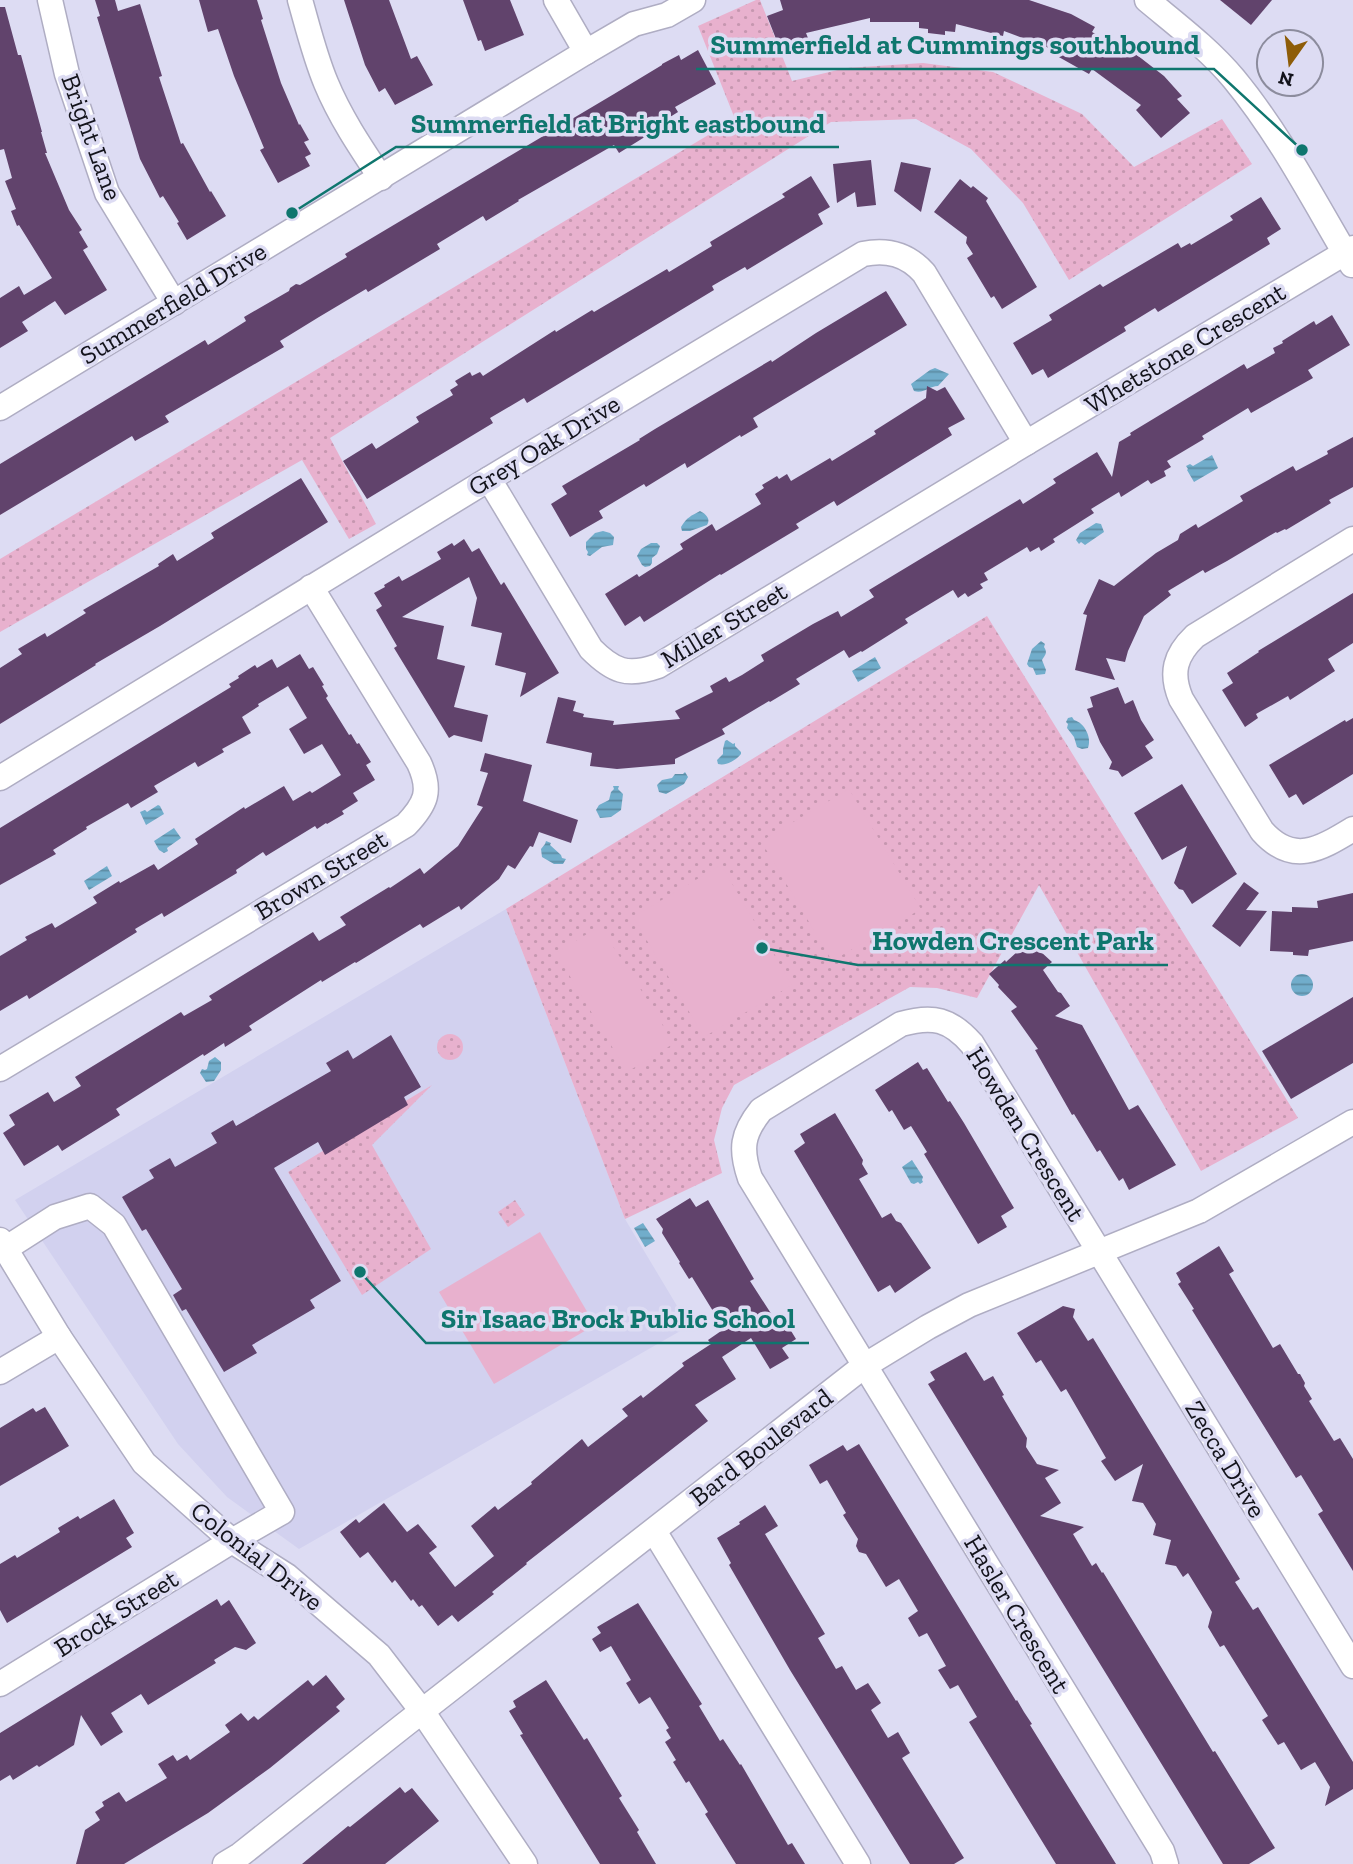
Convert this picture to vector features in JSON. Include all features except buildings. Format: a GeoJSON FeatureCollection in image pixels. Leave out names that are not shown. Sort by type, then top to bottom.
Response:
{"type":"FeatureCollection","features":[{"type":"Feature","properties":{"kind":"street","name":"Bright Lane"},"geometry":{"type":"LineString","coordinates":[[50,0],[67,75],[107,193],[174,303]]}},
{"type":"Feature","properties":{"kind":"street"},"geometry":{"type":"LineString","coordinates":[[300,0],[316,56],[336,106],[381,178]]}},
{"type":"Feature","properties":{"kind":"street"},"geometry":{"type":"LineString","coordinates":[[555,0],[586,52]]}},
{"type":"Feature","properties":{"kind":"street","name":"Summerfield Drive"},"geometry":{"type":"LineString","coordinates":[[634,24],[656,0]]}},
{"type":"Feature","properties":{"kind":"street","name":"Summerfield Drive"},"geometry":{"type":"LineString","coordinates":[[0,408],[586,52],[634,24],[667,15],[693,0]]}},
{"type":"Feature","properties":{"kind":"street"},"geometry":{"type":"LineString","coordinates":[[1147,0],[1195,40],[1233,78],[1271,130],[1350,256]]}},
{"type":"Feature","properties":{"kind":"street","name":"Grey Oak Drive"},"geometry":{"type":"LineString","coordinates":[[0,778],[863,254],[887,251],[909,258],[924,273],[1026,443]]}},
{"type":"Feature","properties":{"kind":"street","name":"Whetstone Crescent"},"geometry":{"type":"LineString","coordinates":[[1026,443],[1350,256]]}},
{"type":"Feature","properties":{"kind":"street","name":"Miller Street"},"geometry":{"type":"LineString","coordinates":[[489,479],[591,649],[605,663],[619,670],[644,671],[658,666],[1026,443]]}},
{"type":"Feature","properties":{"kind":"street"},"geometry":{"type":"LineString","coordinates":[[1353,539],[1195,636],[1179,654],[1175,675],[1181,699],[1262,831],[1272,842],[1292,851],[1304,852],[1328,844],[1353,829]]}},
{"type":"Feature","properties":{"kind":"street","name":"Brown Street"},"geometry":{"type":"LineString","coordinates":[[0,1069],[406,825],[423,804],[425,776],[419,763],[311,587]]}},
{"type":"Feature","properties":{"kind":"street","name":"Howden Crescent"},"geometry":{"type":"LineString","coordinates":[[864,1366],[750,1178],[744,1161],[744,1147],[747,1130],[761,1110],[901,1024],[931,1019],[947,1023],[960,1031],[972,1044],[1100,1251]]}},
{"type":"Feature","properties":{"kind":"street","name":"Bard Boulevard"},"geometry":{"type":"LineString","coordinates":[[225,1864],[240,1855],[864,1366],[928,1326],[970,1305],[1199,1211],[1353,1122]]}},
{"type":"Feature","properties":{"kind":"street","name":"Brock Street"},"geometry":{"type":"LineString","coordinates":[[0,1685],[282,1512],[114,1225],[90,1206],[55,1217],[2,1244]]}},
{"type":"Feature","properties":{"kind":"street","name":"Colonial Drive"},"geometry":{"type":"LineString","coordinates":[[2,1244],[59,1337],[144,1463],[232,1541],[287,1576],[379,1655],[422,1711],[525,1864]]}},
{"type":"Feature","properties":{"kind":"street","name":"Zecca Drive"},"geometry":{"type":"LineString","coordinates":[[1100,1251],[1353,1666]]}},
{"type":"Feature","properties":{"kind":"street"},"geometry":{"type":"LineString","coordinates":[[0,1372],[59,1337]]}},
{"type":"Feature","properties":{"kind":"street","name":"Hasler Crescent"},"geometry":{"type":"LineString","coordinates":[[864,1366],[1162,1851],[1166,1864]]}},
{"type":"Feature","properties":{"kind":"street"},"geometry":{"type":"LineString","coordinates":[[654,1531],[858,1864]]}},
{"type":"Feature","properties":{"kind":"shaded area"},"geometry":{"type":"Polygon","coordinates":[[[760,0],[792,81],[846,68],[923,63],[993,72],[1082,114],[1134,167],[1222,119],[1252,164],[1069,280],[1023,203],[971,149],[916,119],[831,122],[330,438],[376,524],[349,539],[302,460],[0,632],[0,559],[735,119],[698,26],[760,0]]]}},
{"type":"Feature","properties":{"kind":"shaded area"},"geometry":{"type":"Polygon","coordinates":[[[935,368],[949,374],[938,386],[914,391],[911,384],[935,368]]]}},
{"type":"Feature","properties":{"kind":"shaded area"},"geometry":{"type":"Polygon","coordinates":[[[1212,455],[1218,468],[1194,482],[1186,466],[1193,466],[1212,455]]]}},
{"type":"Feature","properties":{"kind":"shaded area"},"geometry":{"type":"Polygon","coordinates":[[[700,511],[707,517],[707,525],[682,531],[681,527],[685,521],[700,511]]]}},
{"type":"Feature","properties":{"kind":"shaded area"},"geometry":{"type":"Polygon","coordinates":[[[1096,523],[1101,524],[1104,532],[1085,545],[1081,542],[1079,544],[1076,540],[1080,533],[1096,523]]]}},
{"type":"Feature","properties":{"kind":"shaded area"},"geometry":{"type":"Polygon","coordinates":[[[603,531],[614,537],[613,545],[587,555],[586,542],[595,533],[603,531]]]}},
{"type":"Feature","properties":{"kind":"shaded area"},"geometry":{"type":"Polygon","coordinates":[[[651,543],[660,546],[650,566],[645,567],[637,556],[641,549],[651,543]]]}},
{"type":"Feature","properties":{"kind":"shaded area"},"geometry":{"type":"Polygon","coordinates":[[[987,616],[1298,1118],[1201,1171],[1039,885],[977,998],[937,988],[910,987],[734,1085],[722,1108],[714,1140],[722,1173],[625,1219],[506,909],[987,616]]]}},
{"type":"Feature","properties":{"kind":"shaded area"},"geometry":{"type":"Polygon","coordinates":[[[1041,641],[1045,644],[1046,652],[1042,660],[1046,670],[1045,674],[1036,675],[1033,668],[1027,664],[1032,649],[1041,641]]]}},
{"type":"Feature","properties":{"kind":"shaded area"},"geometry":{"type":"Polygon","coordinates":[[[875,657],[881,668],[858,682],[852,671],[875,657]]]}},
{"type":"Feature","properties":{"kind":"shaded area"},"geometry":{"type":"Polygon","coordinates":[[[1072,717],[1087,731],[1088,748],[1077,747],[1067,728],[1066,722],[1072,717]]]}},
{"type":"Feature","properties":{"kind":"shaded area"},"geometry":{"type":"Polygon","coordinates":[[[727,740],[735,743],[741,754],[730,762],[718,764],[717,760],[723,754],[727,740]]]}},
{"type":"Feature","properties":{"kind":"shaded area"},"geometry":{"type":"Polygon","coordinates":[[[685,772],[688,777],[684,784],[666,794],[659,792],[657,785],[662,780],[685,772]]]}},
{"type":"Feature","properties":{"kind":"shaded area"},"geometry":{"type":"Polygon","coordinates":[[[613,786],[619,786],[618,789],[623,794],[621,810],[611,817],[600,818],[596,810],[599,805],[609,800],[613,786]]]}},
{"type":"Feature","properties":{"kind":"shaded area"},"geometry":{"type":"Polygon","coordinates":[[[849,789],[921,909],[832,961],[761,841],[849,789]]]}},
{"type":"Feature","properties":{"kind":"shaded area"},"geometry":{"type":"Polygon","coordinates":[[[158,805],[164,814],[146,825],[140,812],[147,812],[158,805]]]}},
{"type":"Feature","properties":{"kind":"shaded area"},"geometry":{"type":"Polygon","coordinates":[[[174,828],[181,838],[164,853],[154,841],[174,828]]]}},
{"type":"Feature","properties":{"kind":"shaded area"},"geometry":{"type":"Polygon","coordinates":[[[546,841],[566,859],[563,864],[554,864],[542,857],[541,849],[546,841]]]}},
{"type":"Feature","properties":{"kind":"shaded area"},"geometry":{"type":"Polygon","coordinates":[[[721,865],[792,985],[704,1037],[633,917],[721,865]]]}},
{"type":"Feature","properties":{"kind":"shaded area"},"geometry":{"type":"Polygon","coordinates":[[[107,866],[112,876],[89,890],[84,881],[107,866]]]}},
{"type":"Feature","properties":{"kind":"shaded area"},"geometry":{"type":"Polygon","coordinates":[[[506,909],[625,1219],[689,1326],[299,1549],[227,1497],[178,1444],[15,1200],[506,909]]]}},
{"type":"Feature","properties":{"kind":"shaded area"},"geometry":{"type":"Polygon","coordinates":[[[600,926],[673,1044],[627,1072],[556,953],[600,926]]]}},
{"type":"Feature","properties":{"kind":"shaded area"},"geometry":{"type":"Polygon","coordinates":[[[1302,974],[1310,977],[1313,985],[1310,993],[1302,996],[1294,993],[1291,985],[1294,977],[1302,974]]]}},
{"type":"Feature","properties":{"kind":"shaded area"},"geometry":{"type":"Polygon","coordinates":[[[450,1034],[459,1038],[463,1047],[459,1056],[450,1060],[441,1056],[437,1047],[441,1038],[450,1034]]]}},
{"type":"Feature","properties":{"kind":"shaded area"},"geometry":{"type":"Polygon","coordinates":[[[215,1057],[221,1062],[221,1070],[214,1081],[206,1082],[200,1073],[202,1069],[207,1069],[209,1061],[215,1057]]]}},
{"type":"Feature","properties":{"kind":"shaded area"},"geometry":{"type":"Polygon","coordinates":[[[432,1085],[372,1145],[431,1249],[362,1295],[288,1172],[432,1085]]]}},
{"type":"Feature","properties":{"kind":"shaded area"},"geometry":{"type":"Polygon","coordinates":[[[912,1160],[923,1177],[920,1184],[911,1183],[902,1167],[912,1160]]]}},
{"type":"Feature","properties":{"kind":"shaded area"},"geometry":{"type":"Polygon","coordinates":[[[515,1200],[525,1215],[508,1227],[498,1212],[515,1200]]]}},
{"type":"Feature","properties":{"kind":"shaded area"},"geometry":{"type":"Polygon","coordinates":[[[643,1223],[655,1241],[645,1247],[634,1228],[643,1223]]]}},
{"type":"Feature","properties":{"kind":"shaded area"},"geometry":{"type":"Polygon","coordinates":[[[540,1232],[595,1325],[494,1384],[439,1292],[540,1232]]]}},
{"type":"Feature","properties":{"kind":"place","name":"Summerfield at Cummings southbound"},"geometry":{"type":"Point","coordinates":[1302,150]}},
{"type":"Feature","properties":{"kind":"place","name":"Summerfield at Bright eastbound"},"geometry":{"type":"Point","coordinates":[292,213]}},
{"type":"Feature","properties":{"kind":"place","name":"Howden Crescent Park"},"geometry":{"type":"Point","coordinates":[762,948]}},
{"type":"Feature","properties":{"kind":"place","name":"Sir Isaac Brock Public School"},"geometry":{"type":"Point","coordinates":[360,1272]}}]}
